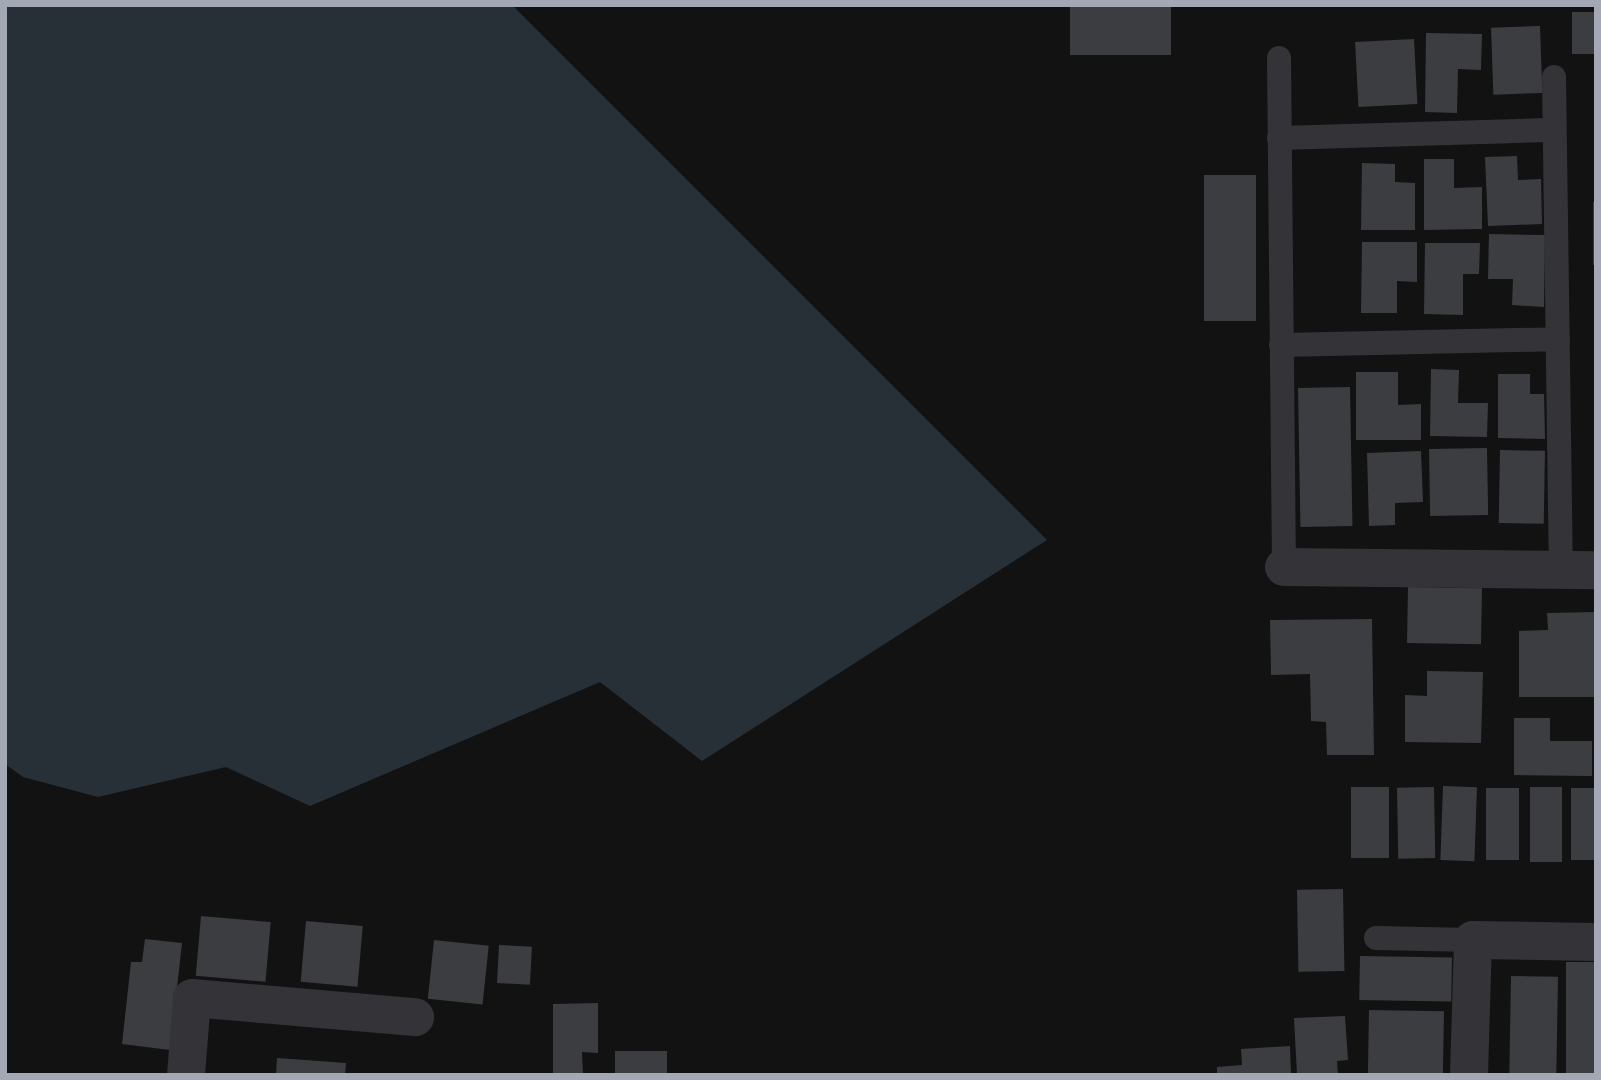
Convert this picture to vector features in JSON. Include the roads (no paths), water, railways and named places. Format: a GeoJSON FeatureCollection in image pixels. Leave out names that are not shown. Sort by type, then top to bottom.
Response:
{"type":"FeatureCollection","features":[{"type":"Feature","properties":{"kind":"street"},"geometry":{"type":"LineString","coordinates":[[1284,568],[1578,570]]}},
{"type":"Feature","properties":{"kind":"street"},"geometry":{"type":"LineString","coordinates":[[1469,1075],[1473,940],[1596,942]]}},
{"type":"Feature","properties":{"kind":"street"},"geometry":{"type":"LineString","coordinates":[[186,1075],[192,998],[415,1017]]}},
{"type":"Feature","properties":{"kind":"lane"},"geometry":{"type":"LineString","coordinates":[[1279,58],[1284,568]]}},
{"type":"Feature","properties":{"kind":"lane"},"geometry":{"type":"LineString","coordinates":[[1554,77],[1558,339],[1578,570]]}},
{"type":"Feature","properties":{"kind":"lane"},"geometry":{"type":"LineString","coordinates":[[1279,138],[1554,130]]}},
{"type":"Feature","properties":{"kind":"lane"},"geometry":{"type":"LineString","coordinates":[[1281,345],[1558,339]]}},
{"type":"Feature","properties":{"kind":"lane"},"geometry":{"type":"LineString","coordinates":[[1376,938],[1473,940]]}}]}
